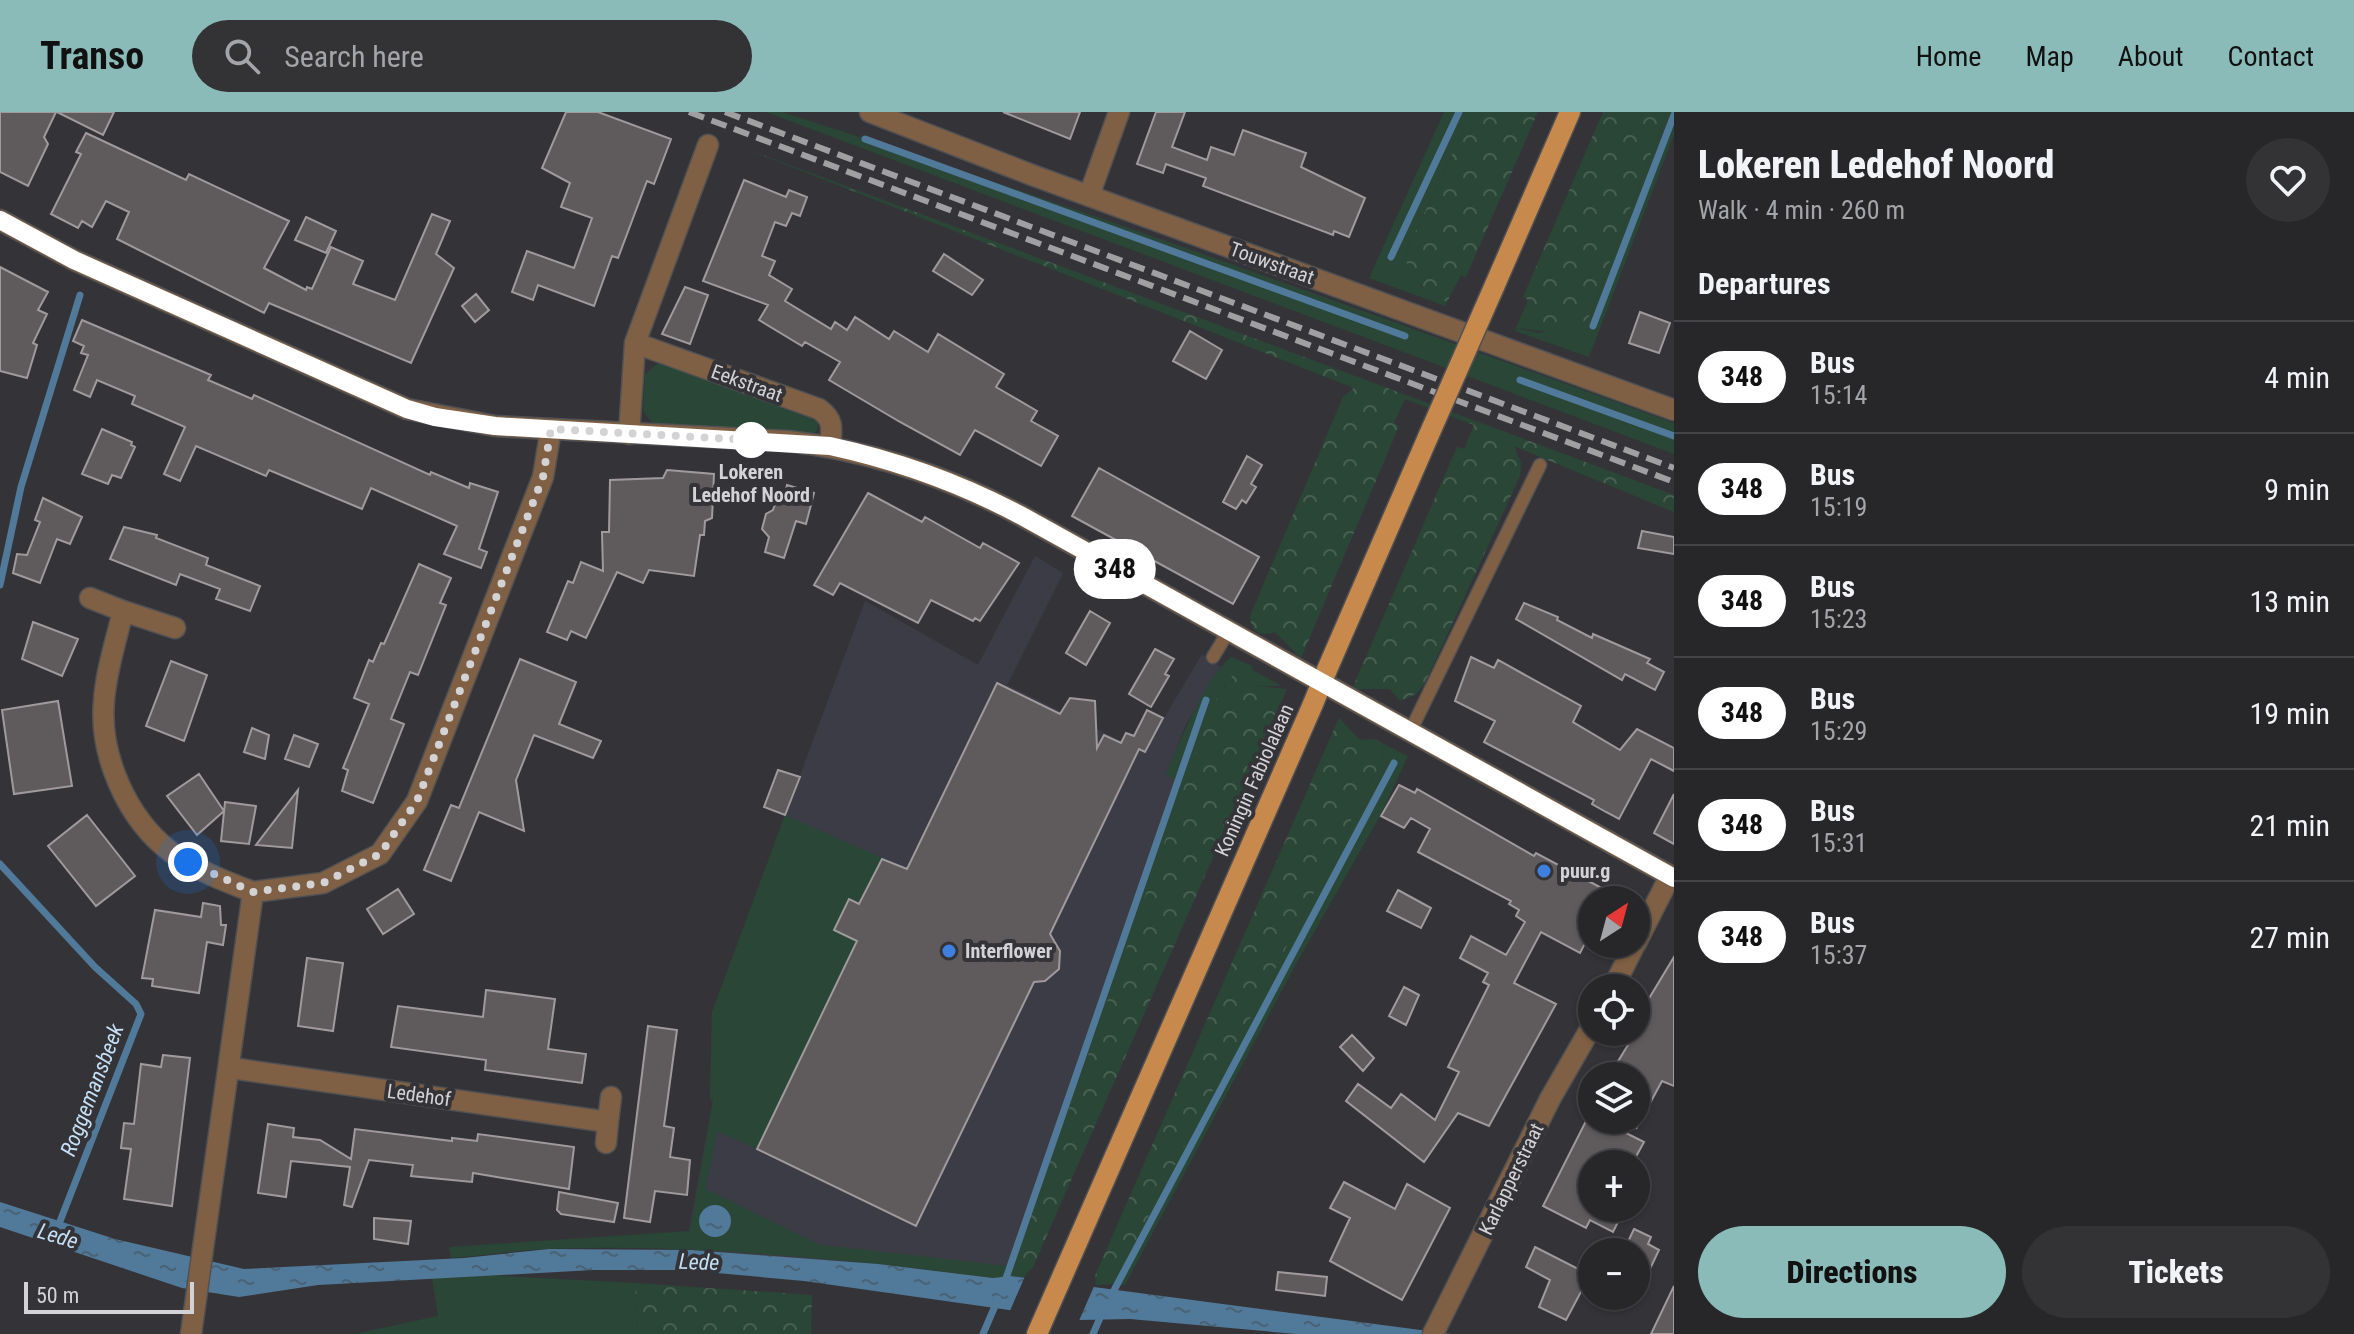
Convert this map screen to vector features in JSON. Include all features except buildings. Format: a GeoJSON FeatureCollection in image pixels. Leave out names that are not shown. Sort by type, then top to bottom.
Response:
{"type":"FeatureCollection","features":[{"type":"Feature","properties":{"kind":"main road","name":"Koningin Fabiolalaan"},"geometry":{"type":"LineString","coordinates":[[1039,1329],[1570,112]]}},
{"type":"Feature","properties":{"kind":"street","name":"Touwstraat"},"geometry":{"type":"LineString","coordinates":[[870,112],[1089,196],[1674,410]]}},
{"type":"Feature","properties":{"kind":"street"},"geometry":{"type":"LineString","coordinates":[[1089,196],[1119,112]]}},
{"type":"Feature","properties":{"kind":"street"},"geometry":{"type":"LineString","coordinates":[[629,434],[635,343],[708,145]]}},
{"type":"Feature","properties":{"kind":"street"},"geometry":{"type":"LineString","coordinates":[[0,220],[74,260],[407,409],[495,426],[830,446],[913,467],[989,498],[1409,734],[1672,877],[1650,917]]}},
{"type":"Feature","properties":{"kind":"street","name":"Eekstraat"},"geometry":{"type":"LineString","coordinates":[[635,343],[819,409],[829,417],[832,425],[830,446]]}},
{"type":"Feature","properties":{"kind":"street"},"geometry":{"type":"LineString","coordinates":[[123,611],[103,703],[105,739],[115,775],[143,823],[169,850],[208,874],[253,892],[323,883],[380,854],[417,801],[543,477],[551,429]]}},
{"type":"Feature","properties":{"kind":"street"},"geometry":{"type":"LineString","coordinates":[[90,598],[175,628]]}},
{"type":"Feature","properties":{"kind":"street"},"geometry":{"type":"LineString","coordinates":[[191,1334],[231,1068],[253,892]]}},
{"type":"Feature","properties":{"kind":"street","name":"Karlapperstraat"},"geometry":{"type":"LineString","coordinates":[[1436,1329],[1550,1099],[1580,1046]]}},
{"type":"Feature","properties":{"kind":"street","name":"Ledehof"},"geometry":{"type":"LineString","coordinates":[[231,1068],[607,1132],[611,1097]]}},
{"type":"Feature","properties":{"kind":"lane"},"geometry":{"type":"LineString","coordinates":[[1409,734],[1540,465]]}},
{"type":"Feature","properties":{"kind":"lane"},"geometry":{"type":"LineString","coordinates":[[1213,657],[1228,632]]}},
{"type":"Feature","properties":{"kind":"shaded area"},"geometry":{"type":"Polygon","coordinates":[[[1035,556],[1063,573],[1007,685],[1144,752],[1202,654],[1222,668],[1186,724],[1167,773],[1176,780],[1008,1267],[878,1264],[691,1250],[688,1236],[713,1100],[710,1099],[712,1012],[865,601],[978,665],[1035,556]]]}},
{"type":"Feature","properties":{"kind":"green space"},"geometry":{"type":"Polygon","coordinates":[[[766,112],[782,112],[1006,186],[1674,423],[1674,454],[766,112]]]}},
{"type":"Feature","properties":{"kind":"green space"},"geometry":{"type":"Polygon","coordinates":[[[1444,112],[1472,112],[1404,256],[1421,286],[1447,302],[1445,306],[1369,278],[1444,112]]]}},
{"type":"Feature","properties":{"kind":"green space"},"geometry":{"type":"Polygon","coordinates":[[[1472,112],[1538,112],[1466,277],[1461,275],[1447,302],[1420,284],[1404,256],[1472,112]]]}},
{"type":"Feature","properties":{"kind":"green space"},"geometry":{"type":"Polygon","coordinates":[[[1603,112],[1667,112],[1588,319],[1561,333],[1516,328],[1528,300],[1523,297],[1603,112]]]}},
{"type":"Feature","properties":{"kind":"green space"},"geometry":{"type":"Polygon","coordinates":[[[1667,112],[1674,112],[1674,135],[1589,357],[1515,331],[1516,328],[1539,333],[1588,319],[1667,112]]]}},
{"type":"Feature","properties":{"kind":"green space"},"geometry":{"type":"Polygon","coordinates":[[[736,145],[1674,495],[1674,512],[1514,446],[1521,463],[1520,476],[1425,683],[1416,694],[1400,701],[1390,689],[1357,689],[1353,687],[1457,447],[1464,449],[1474,425],[1405,399],[1394,423],[1399,426],[1301,658],[1275,632],[1261,634],[1255,630],[1250,616],[1343,397],[1354,388],[736,145]]]}},
{"type":"Feature","properties":{"kind":"green space"},"geometry":{"type":"Polygon","coordinates":[[[657,364],[667,364],[809,417],[818,423],[817,430],[811,435],[654,425],[643,411],[645,374],[657,364]]]}},
{"type":"Feature","properties":{"kind":"green space"},"geometry":{"type":"Polygon","coordinates":[[[1231,657],[1253,666],[1251,669],[1282,686],[1255,686],[1240,673],[1224,686],[1026,1274],[1098,1288],[1010,1276],[994,1278],[828,1259],[660,1248],[549,1249],[451,1258],[449,1247],[690,1231],[713,1100],[710,1099],[712,1012],[785,815],[892,862],[881,859],[862,899],[874,906],[757,1149],[717,1131],[706,1189],[821,1245],[1008,1266],[1175,780],[1166,774],[1203,695],[1231,657]]]}},
{"type":"Feature","properties":{"kind":"green space"},"geometry":{"type":"Polygon","coordinates":[[[1240,672],[1255,686],[1287,689],[1033,1267],[1026,1274],[1016,1268],[1019,1248],[1215,701],[1232,676],[1240,672]]]}},
{"type":"Feature","properties":{"kind":"green space"},"geometry":{"type":"Polygon","coordinates":[[[1339,718],[1360,740],[1376,739],[1382,743],[1383,758],[1116,1280],[1113,1284],[1095,1285],[1097,1279],[1094,1278],[1339,718]]]}},
{"type":"Feature","properties":{"kind":"green space"},"geometry":{"type":"Polygon","coordinates":[[[1382,743],[1408,756],[1381,814],[1295,966],[1125,1285],[1113,1284],[1383,758],[1382,743]]]}},
{"type":"Feature","properties":{"kind":"green space"},"geometry":{"type":"Polygon","coordinates":[[[431,1272],[635,1283],[638,1334],[354,1334],[438,1316],[431,1272]]]}},
{"type":"Feature","properties":{"kind":"green space"},"geometry":{"type":"Polygon","coordinates":[[[635,1283],[812,1295],[811,1334],[638,1334],[635,1283]]]}},
{"type":"Feature","properties":{"kind":"water","name":"Lede"},"geometry":{"type":"Polygon","coordinates":[[[0,1202],[115,1239],[244,1269],[464,1258],[549,1249],[691,1250],[878,1264],[993,1278],[1010,1276],[1451,1334],[1296,1334],[1130,1319],[1080,1320],[804,1281],[684,1270],[593,1270],[318,1285],[239,1297],[182,1288],[0,1227],[0,1202]]]}},
{"type":"Feature","properties":{"kind":"water"},"geometry":{"type":"Polygon","coordinates":[[[715,1205],[727,1209],[731,1221],[727,1233],[715,1237],[703,1233],[699,1221],[703,1209],[715,1205]]]}},
{"type":"Feature","properties":{"kind":"pier"},"geometry":{"type":"Polygon","coordinates":[[[1026,1274],[1095,1284],[1078,1323],[1009,1313],[1026,1274]]]}},
{"type":"Feature","properties":{"kind":"waterway"},"geometry":{"type":"LineString","coordinates":[[1391,257],[1459,112]]}},
{"type":"Feature","properties":{"kind":"waterway"},"geometry":{"type":"LineString","coordinates":[[1593,326],[1674,115]]}},
{"type":"Feature","properties":{"kind":"waterway"},"geometry":{"type":"LineString","coordinates":[[865,139],[1405,336]]}},
{"type":"Feature","properties":{"kind":"waterway","name":"Roggemansbeek"},"geometry":{"type":"LineString","coordinates":[[0,585],[21,487],[80,295]]}},
{"type":"Feature","properties":{"kind":"waterway"},"geometry":{"type":"LineString","coordinates":[[1520,380],[1674,436]]}},
{"type":"Feature","properties":{"kind":"waterway"},"geometry":{"type":"LineString","coordinates":[[1004,1284],[1206,700]]}},
{"type":"Feature","properties":{"kind":"waterway"},"geometry":{"type":"LineString","coordinates":[[1111,1296],[1394,763]]}},
{"type":"Feature","properties":{"kind":"waterway","name":"Roggemansbeek"},"geometry":{"type":"LineString","coordinates":[[0,864],[95,967],[136,1004],[141,1014],[57,1229]]}},
{"type":"Feature","properties":{"kind":"waterway"},"geometry":{"type":"LineString","coordinates":[[983,1334],[998,1299]]}},
{"type":"Feature","properties":{"kind":"waterway"},"geometry":{"type":"LineString","coordinates":[[1093,1334],[1103,1311]]}},
{"type":"Feature","properties":{"kind":"railway"},"geometry":{"type":"LineString","coordinates":[[689,112],[1674,482]]}},
{"type":"Feature","properties":{"kind":"railway"},"geometry":{"type":"LineString","coordinates":[[725,112],[1674,468]]}},
{"type":"Feature","properties":{"kind":"bus line","name":"348"},"geometry":{"type":"LineString","coordinates":[[0,220],[74,260],[407,409],[435,417],[495,426],[788,441],[830,446],[913,467],[953,482],[1022,516],[1276,660],[1674,878]]}},
{"type":"Feature","properties":{"kind":"place","name":"Lokeren Ledehof Noord"},"geometry":{"type":"Point","coordinates":[751,440]}},
{"type":"Feature","properties":{"kind":"place","name":"puur.g"},"geometry":{"type":"Point","coordinates":[1544,871]}},
{"type":"Feature","properties":{"kind":"place","name":"Interflower"},"geometry":{"type":"Point","coordinates":[949,951]}},
{"type":"Feature","properties":{"kind":"route"},"geometry":{"type":"LineString","coordinates":[[188,862],[208,874],[253,892],[323,883],[380,854],[417,801],[543,477],[551,429],[751,440]]}}]}
